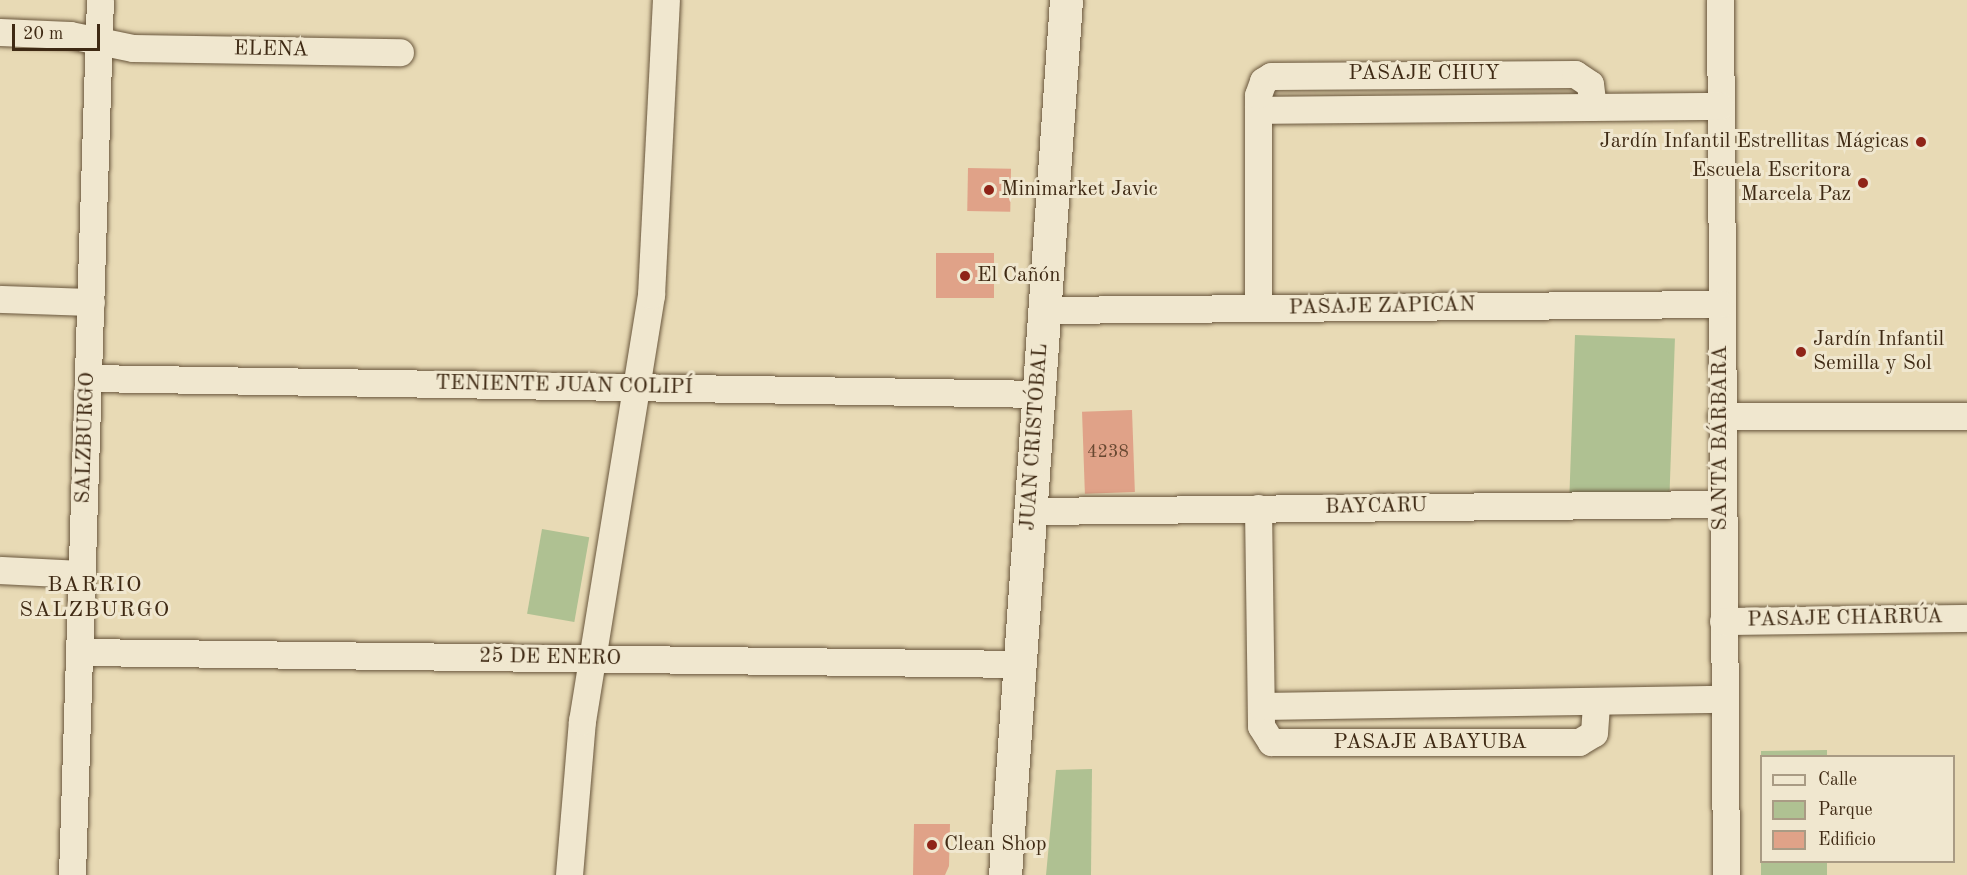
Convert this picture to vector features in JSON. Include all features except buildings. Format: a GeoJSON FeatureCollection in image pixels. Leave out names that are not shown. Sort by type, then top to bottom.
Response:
{"type":"FeatureCollection","features":[{"type":"Feature","properties":{"kind":"street","name":"SALZBURGO"},"geometry":{"type":"LineString","coordinates":[[72,875],[100,0]]}},
{"type":"Feature","properties":{"kind":"street"},"geometry":{"type":"LineString","coordinates":[[569,875],[576,766],[637,387],[654,258],[666,0]]}},
{"type":"Feature","properties":{"kind":"street","name":"JUAN CRISTÓBAL"},"geometry":{"type":"LineString","coordinates":[[1005,875],[1066,0]]}},
{"type":"Feature","properties":{"kind":"street","name":"SANTA BÁRBARA"},"geometry":{"type":"LineString","coordinates":[[1720,0],[1720,304],[1726,875]]}},
{"type":"Feature","properties":{"kind":"street","name":"ELENA"},"geometry":{"type":"LineString","coordinates":[[0,32],[70,35],[133,48],[400,52]]}},
{"type":"Feature","properties":{"kind":"street","name":"PASAJE CHUY"},"geometry":{"type":"LineString","coordinates":[[1258,308],[1258,110],[1263,81],[1291,75],[1575,74],[1590,84],[1593,107],[1720,106]]}},
{"type":"Feature","properties":{"kind":"street"},"geometry":{"type":"LineString","coordinates":[[0,299],[91,302]]}},
{"type":"Feature","properties":{"kind":"street","name":"PASAJE ZAPICÁN"},"geometry":{"type":"LineString","coordinates":[[1044,310],[1720,304]]}},
{"type":"Feature","properties":{"kind":"street","name":"TENIENTE JUAN COLIPÍ"},"geometry":{"type":"LineString","coordinates":[[88,378],[1039,394]]}},
{"type":"Feature","properties":{"kind":"street"},"geometry":{"type":"LineString","coordinates":[[1721,416],[1967,416]]}},
{"type":"Feature","properties":{"kind":"street","name":"BAYCARU"},"geometry":{"type":"LineString","coordinates":[[1030,511],[1722,504]]}},
{"type":"Feature","properties":{"kind":"street","name":"PASAJE ABAYUBA"},"geometry":{"type":"LineString","coordinates":[[1258,508],[1262,733],[1277,744],[1579,742],[1594,733],[1596,701]]}},
{"type":"Feature","properties":{"kind":"street"},"geometry":{"type":"LineString","coordinates":[[0,570],[82,574]]}},
{"type":"Feature","properties":{"kind":"street","name":"PASAJE CHARRÚA"},"geometry":{"type":"LineString","coordinates":[[1723,621],[1967,618]]}},
{"type":"Feature","properties":{"kind":"street","name":"25 DE ENERO"},"geometry":{"type":"LineString","coordinates":[[80,652],[1020,664]]}},
{"type":"Feature","properties":{"kind":"street","name":"PASAJE ABAYUBA"},"geometry":{"type":"LineString","coordinates":[[1261,706],[1724,699]]}},
{"type":"Feature","properties":{"kind":"green space"},"geometry":{"type":"Polygon","coordinates":[[[1575,335],[1675,338],[1669,496],[1569,493],[1575,335]]]}},
{"type":"Feature","properties":{"kind":"green space"},"geometry":{"type":"Polygon","coordinates":[[[542,529],[589,537],[574,622],[527,614],[542,529]]]}},
{"type":"Feature","properties":{"kind":"green space"},"geometry":{"type":"Polygon","coordinates":[[[1827,750],[1827,755],[1761,755],[1761,751],[1827,750]]]}},
{"type":"Feature","properties":{"kind":"green space"},"geometry":{"type":"Polygon","coordinates":[[[1092,769],[1091,875],[1046,875],[1056,770],[1092,769]]]}},
{"type":"Feature","properties":{"kind":"green space"},"geometry":{"type":"Polygon","coordinates":[[[1761,863],[1827,863],[1827,875],[1761,875],[1761,863]]]}},
{"type":"Feature","properties":{"kind":"place","name":"Jardín Infantil Estrellitas Mágicas"},"geometry":{"type":"Point","coordinates":[1921,142]}},
{"type":"Feature","properties":{"kind":"place","name":"Escuela Escritora Marcela Paz"},"geometry":{"type":"Point","coordinates":[1863,183]}},
{"type":"Feature","properties":{"kind":"place","name":"Minimarket Javic"},"geometry":{"type":"Point","coordinates":[989,190]}},
{"type":"Feature","properties":{"kind":"place","name":"El Cañón"},"geometry":{"type":"Point","coordinates":[965,276]}},
{"type":"Feature","properties":{"kind":"place","name":"Jardín Infantil Semilla y Sol"},"geometry":{"type":"Point","coordinates":[1801,352]}},
{"type":"Feature","properties":{"kind":"place","name":"Clean Shop"},"geometry":{"type":"Point","coordinates":[932,845]}},
{"type":"Feature","properties":{"kind":"district","name":"BARRIO SALZBURGO"},"geometry":{"type":"Point","coordinates":[95,598]}}]}
